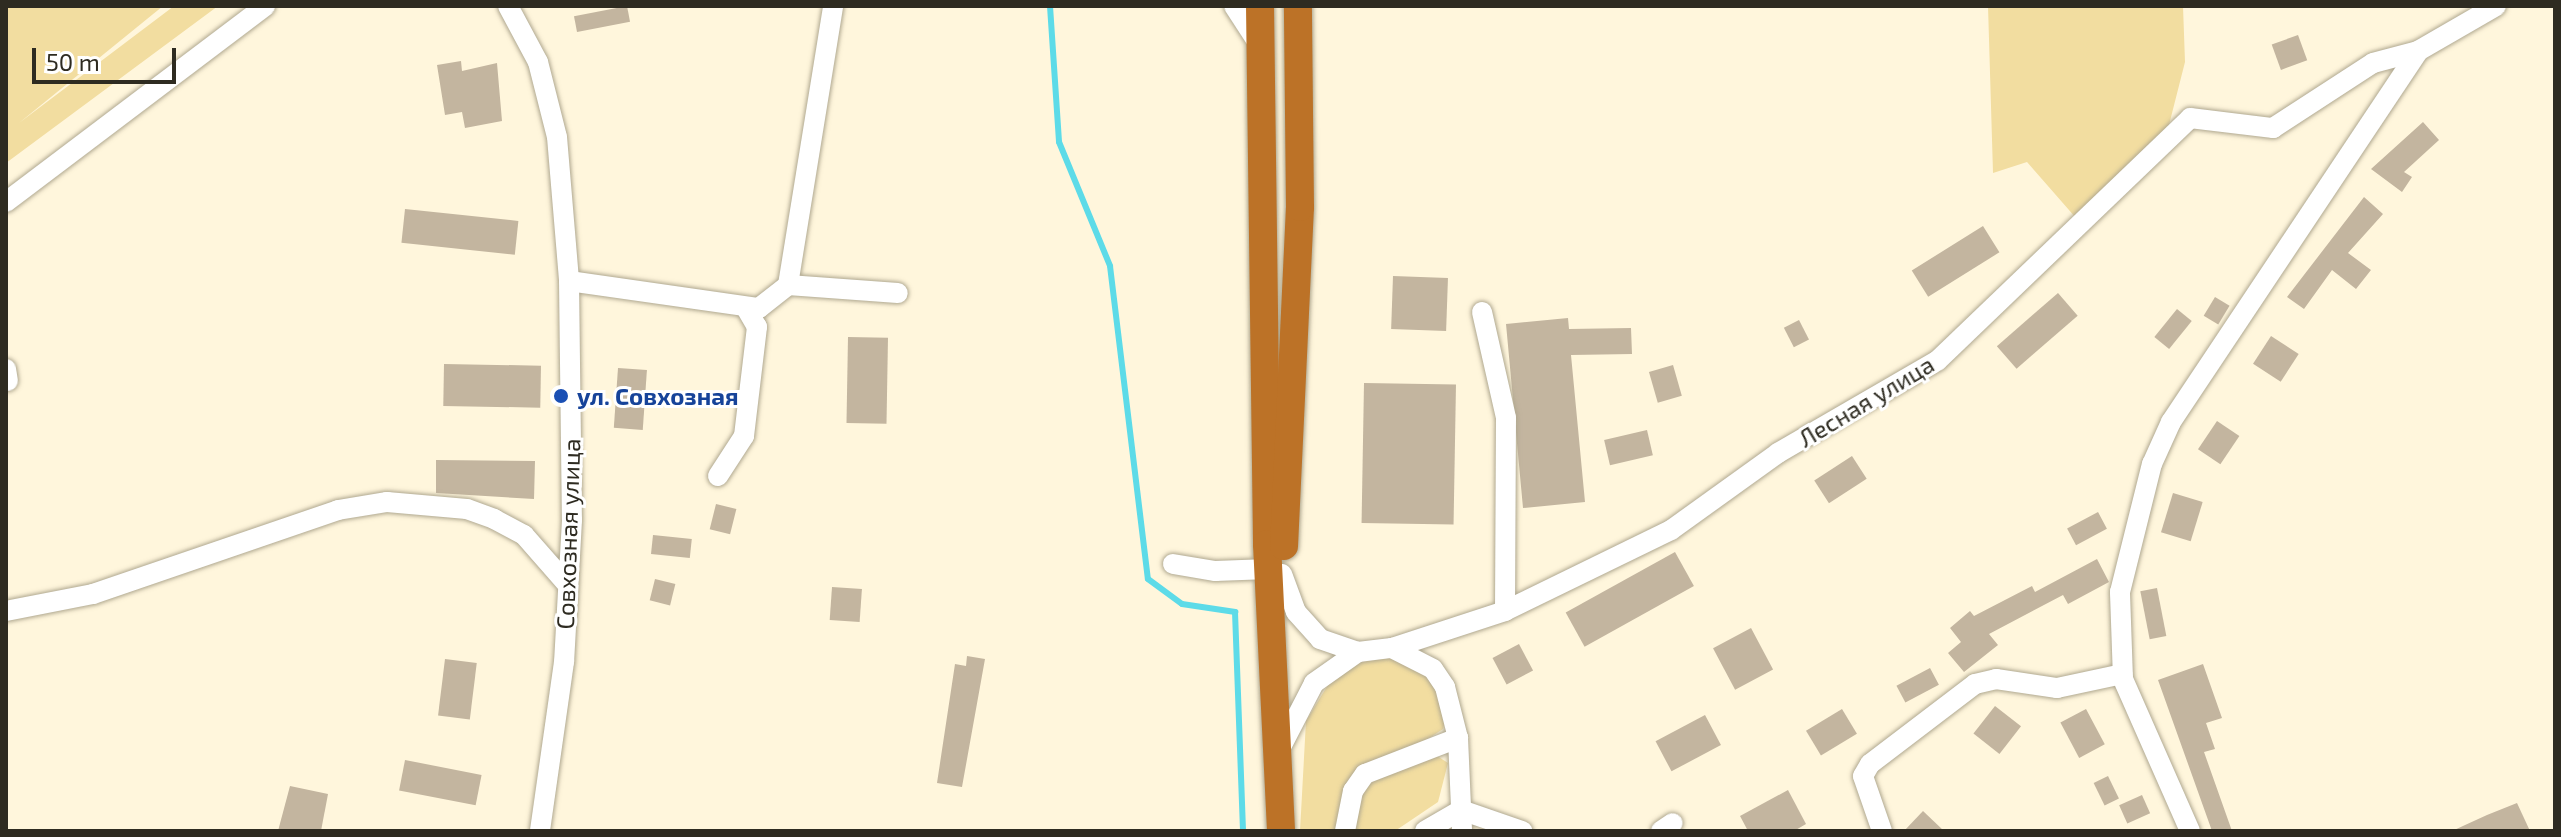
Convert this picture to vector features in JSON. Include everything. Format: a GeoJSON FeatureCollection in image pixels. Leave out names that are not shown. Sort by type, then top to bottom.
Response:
{"type":"FeatureCollection","features":[{"type":"Feature","properties":{"kind":"highway"},"geometry":{"type":"LineString","coordinates":[[1260,6],[1281,831]]}},
{"type":"Feature","properties":{"kind":"highway"},"geometry":{"type":"LineString","coordinates":[[1276,572],[1300,207],[1298,6]]}},
{"type":"Feature","properties":{"kind":"street"},"geometry":{"type":"LineString","coordinates":[[6,202],[265,6]]}},
{"type":"Feature","properties":{"kind":"street","name":"Совхозная улица"},"geometry":{"type":"LineString","coordinates":[[508,6],[538,62],[557,137],[569,281],[568,585],[540,831]]}},
{"type":"Feature","properties":{"kind":"street"},"geometry":{"type":"LineString","coordinates":[[569,281],[746,308],[759,308],[788,285],[833,6]]}},
{"type":"Feature","properties":{"kind":"street"},"geometry":{"type":"LineString","coordinates":[[1234,6],[1260,46]]}},
{"type":"Feature","properties":{"kind":"street","name":"Лесная улица"},"geometry":{"type":"LineString","coordinates":[[1358,652],[1392,648],[1505,611],[1671,530],[1778,453],[1937,361],[2190,118],[2273,128],[2373,63],[2418,51],[2496,6]]}},
{"type":"Feature","properties":{"kind":"street","name":"Лесная улица"},"geometry":{"type":"LineString","coordinates":[[2190,831],[2123,674],[2124,565],[2152,464],[2171,422],[2418,51]]}},
{"type":"Feature","properties":{"kind":"street"},"geometry":{"type":"LineString","coordinates":[[788,285],[898,293]]}},
{"type":"Feature","properties":{"kind":"street"},"geometry":{"type":"LineString","coordinates":[[718,476],[744,436],[757,327],[746,308]]}},
{"type":"Feature","properties":{"kind":"street"},"geometry":{"type":"LineString","coordinates":[[1482,312],[1506,418],[1505,611]]}},
{"type":"Feature","properties":{"kind":"street"},"geometry":{"type":"LineString","coordinates":[[6,611],[93,594],[338,510],[387,502],[467,509],[494,519],[524,535],[568,585]]}},
{"type":"Feature","properties":{"kind":"street"},"geometry":{"type":"LineString","coordinates":[[1173,564],[1215,571],[1276,572],[1309,627],[1334,647],[1358,652]]}},
{"type":"Feature","properties":{"kind":"street"},"geometry":{"type":"LineString","coordinates":[[1392,648],[1433,669],[1445,687],[1458,738],[1462,831]]}},
{"type":"Feature","properties":{"kind":"street"},"geometry":{"type":"LineString","coordinates":[[1280,749],[1314,683],[1358,652]]}},
{"type":"Feature","properties":{"kind":"street"},"geometry":{"type":"LineString","coordinates":[[1882,831],[1863,776],[1870,764],[1975,684],[1996,679],[2057,688],[2123,674]]}},
{"type":"Feature","properties":{"kind":"street"},"geometry":{"type":"LineString","coordinates":[[1345,831],[1353,791],[1365,774],[1458,738]]}},
{"type":"Feature","properties":{"kind":"street"},"geometry":{"type":"LineString","coordinates":[[1425,831],[1461,810],[1522,831]]}},
{"type":"Feature","properties":{"kind":"shaded area"},"geometry":{"type":"Polygon","coordinates":[[[6,6],[163,6],[19,123],[174,6],[218,6],[6,163],[6,6]]]}},
{"type":"Feature","properties":{"kind":"shaded area"},"geometry":{"type":"Polygon","coordinates":[[[1988,6],[2183,6],[2185,62],[2169,125],[2076,218],[2027,162],[1993,173],[1988,6]]]}},
{"type":"Feature","properties":{"kind":"shaded area"},"geometry":{"type":"Polygon","coordinates":[[[1389,657],[1419,670],[1436,686],[1447,715],[1443,729],[1344,794],[1337,831],[1300,831],[1306,721],[1334,675],[1354,663],[1389,657]]]}},
{"type":"Feature","properties":{"kind":"shaded area"},"geometry":{"type":"Polygon","coordinates":[[[1434,754],[1448,763],[1438,802],[1395,831],[1356,831],[1359,792],[1370,778],[1434,754]]]}},
{"type":"Feature","properties":{"kind":"building"},"geometry":{"type":"Polygon","coordinates":[[[627,6],[630,22],[577,32],[574,16],[627,6]]]}},
{"type":"Feature","properties":{"kind":"building"},"geometry":{"type":"Polygon","coordinates":[[[2298,35],[2307,60],[2281,70],[2272,45],[2298,35]]]}},
{"type":"Feature","properties":{"kind":"building"},"geometry":{"type":"Polygon","coordinates":[[[461,61],[462,71],[497,63],[502,121],[465,128],[462,112],[445,115],[437,65],[461,61]]]}},
{"type":"Feature","properties":{"kind":"building"},"geometry":{"type":"Polygon","coordinates":[[[2423,122],[2439,140],[2404,172],[2412,177],[2402,192],[2371,169],[2423,122]]]}},
{"type":"Feature","properties":{"kind":"building"},"geometry":{"type":"Polygon","coordinates":[[[2364,197],[2383,214],[2348,253],[2371,270],[2356,289],[2332,270],[2304,309],[2287,297],[2364,197]]]}},
{"type":"Feature","properties":{"kind":"building"},"geometry":{"type":"Polygon","coordinates":[[[405,209],[518,221],[515,255],[401,243],[405,209]]]}},
{"type":"Feature","properties":{"kind":"building"},"geometry":{"type":"Polygon","coordinates":[[[1983,226],[1999,252],[1928,297],[1912,271],[1983,226]]]}},
{"type":"Feature","properties":{"kind":"building"},"geometry":{"type":"Polygon","coordinates":[[[1393,276],[1448,278],[1446,331],[1391,329],[1393,276]]]}},
{"type":"Feature","properties":{"kind":"building"},"geometry":{"type":"Polygon","coordinates":[[[2058,293],[2078,316],[2017,369],[1997,346],[2058,293]]]}},
{"type":"Feature","properties":{"kind":"building"},"geometry":{"type":"Polygon","coordinates":[[[2215,297],[2230,306],[2218,325],[2204,316],[2215,297]]]}},
{"type":"Feature","properties":{"kind":"building"},"geometry":{"type":"Polygon","coordinates":[[[2177,309],[2192,321],[2169,349],[2154,337],[2177,309]]]}},
{"type":"Feature","properties":{"kind":"building"},"geometry":{"type":"Polygon","coordinates":[[[1568,318],[1569,329],[1631,328],[1632,354],[1571,355],[1585,502],[1523,508],[1506,324],[1568,318]]]}},
{"type":"Feature","properties":{"kind":"building"},"geometry":{"type":"Polygon","coordinates":[[[1799,320],[1809,340],[1794,347],[1784,328],[1799,320]]]}},
{"type":"Feature","properties":{"kind":"building"},"geometry":{"type":"Polygon","coordinates":[[[2271,336],[2299,354],[2281,382],[2253,364],[2271,336]]]}},
{"type":"Feature","properties":{"kind":"building"},"geometry":{"type":"Polygon","coordinates":[[[848,337],[888,338],[886,424],[846,423],[848,337]]]}},
{"type":"Feature","properties":{"kind":"building"},"geometry":{"type":"Polygon","coordinates":[[[444,364],[541,366],[540,408],[443,406],[444,364]]]}},
{"type":"Feature","properties":{"kind":"building"},"geometry":{"type":"Polygon","coordinates":[[[1673,365],[1682,396],[1658,403],[1649,372],[1673,365]]]}},
{"type":"Feature","properties":{"kind":"building"},"geometry":{"type":"Polygon","coordinates":[[[618,368],[647,370],[643,430],[614,428],[618,368]]]}},
{"type":"Feature","properties":{"kind":"building"},"geometry":{"type":"Polygon","coordinates":[[[1364,383],[1456,385],[1454,525],[1362,523],[1364,383]]]}},
{"type":"Feature","properties":{"kind":"building"},"geometry":{"type":"Polygon","coordinates":[[[2217,421],[2239,436],[2220,464],[2198,449],[2217,421]]]}},
{"type":"Feature","properties":{"kind":"building"},"geometry":{"type":"Polygon","coordinates":[[[1647,430],[1653,455],[1610,465],[1604,440],[1647,430]]]}},
{"type":"Feature","properties":{"kind":"building"},"geometry":{"type":"Polygon","coordinates":[[[1852,456],[1867,479],[1829,503],[1814,481],[1852,456]]]}},
{"type":"Feature","properties":{"kind":"building"},"geometry":{"type":"Polygon","coordinates":[[[436,460],[535,461],[534,499],[436,493],[436,460]]]}},
{"type":"Feature","properties":{"kind":"building"},"geometry":{"type":"Polygon","coordinates":[[[2173,493],[2203,502],[2191,541],[2161,532],[2173,493]]]}},
{"type":"Feature","properties":{"kind":"building"},"geometry":{"type":"Polygon","coordinates":[[[716,504],[736,509],[730,534],[710,529],[716,504]]]}},
{"type":"Feature","properties":{"kind":"building"},"geometry":{"type":"Polygon","coordinates":[[[2098,512],[2107,529],[2076,545],[2067,528],[2098,512]]]}},
{"type":"Feature","properties":{"kind":"building"},"geometry":{"type":"Polygon","coordinates":[[[653,535],[692,539],[690,558],[651,554],[653,535]]]}},
{"type":"Feature","properties":{"kind":"building"},"geometry":{"type":"Polygon","coordinates":[[[1675,552],[1694,586],[1585,647],[1566,613],[1675,552]]]}},
{"type":"Feature","properties":{"kind":"building"},"geometry":{"type":"Polygon","coordinates":[[[2097,559],[2109,582],[2068,604],[2063,595],[1989,634],[1998,645],[1964,672],[1948,653],[1961,642],[1950,628],[1970,611],[1974,616],[2032,586],[2035,592],[2097,559]]]}},
{"type":"Feature","properties":{"kind":"building"},"geometry":{"type":"Polygon","coordinates":[[[655,579],[675,584],[670,605],[650,600],[655,579]]]}},
{"type":"Feature","properties":{"kind":"building"},"geometry":{"type":"Polygon","coordinates":[[[832,587],[862,589],[860,622],[830,620],[832,587]]]}},
{"type":"Feature","properties":{"kind":"building"},"geometry":{"type":"Polygon","coordinates":[[[2157,588],[2166,636],[2150,639],[2140,591],[2157,588]]]}},
{"type":"Feature","properties":{"kind":"building"},"geometry":{"type":"Polygon","coordinates":[[[1751,628],[1773,669],[1735,690],[1713,648],[1751,628]]]}},
{"type":"Feature","properties":{"kind":"building"},"geometry":{"type":"Polygon","coordinates":[[[1519,644],[1533,670],[1507,685],[1493,658],[1519,644]]]}},
{"type":"Feature","properties":{"kind":"building"},"geometry":{"type":"Polygon","coordinates":[[[967,656],[985,659],[962,787],[937,783],[955,664],[966,666],[967,656]]]}},
{"type":"Feature","properties":{"kind":"building"},"geometry":{"type":"Polygon","coordinates":[[[445,659],[477,663],[470,719],[438,716],[445,659]]]}},
{"type":"Feature","properties":{"kind":"building"},"geometry":{"type":"Polygon","coordinates":[[[2203,664],[2222,718],[2206,723],[2215,749],[2204,752],[2232,831],[2212,831],[2158,680],[2203,664]]]}},
{"type":"Feature","properties":{"kind":"building"},"geometry":{"type":"Polygon","coordinates":[[[1930,668],[1939,685],[1905,703],[1896,686],[1930,668]]]}},
{"type":"Feature","properties":{"kind":"building"},"geometry":{"type":"Polygon","coordinates":[[[1995,706],[2021,726],[1999,754],[1973,734],[1995,706]]]}},
{"type":"Feature","properties":{"kind":"building"},"geometry":{"type":"Polygon","coordinates":[[[1842,709],[1857,734],[1821,755],[1806,731],[1842,709]]]}},
{"type":"Feature","properties":{"kind":"building"},"geometry":{"type":"Polygon","coordinates":[[[2086,709],[2105,744],[2079,758],[2060,723],[2086,709]]]}},
{"type":"Feature","properties":{"kind":"building"},"geometry":{"type":"Polygon","coordinates":[[[1705,715],[1721,745],[1672,771],[1656,741],[1705,715]]]}},
{"type":"Feature","properties":{"kind":"building"},"geometry":{"type":"Polygon","coordinates":[[[405,760],[482,775],[476,805],[399,790],[405,760]]]}},
{"type":"Feature","properties":{"kind":"building"},"geometry":{"type":"Polygon","coordinates":[[[2108,776],[2119,798],[2105,805],[2094,783],[2108,776]]]}},
{"type":"Feature","properties":{"kind":"building"},"geometry":{"type":"Polygon","coordinates":[[[290,786],[328,794],[321,831],[278,831],[290,786]]]}},
{"type":"Feature","properties":{"kind":"building"},"geometry":{"type":"Polygon","coordinates":[[[1788,790],[1806,824],[1794,831],[1748,831],[1740,816],[1788,790]]]}},
{"type":"Feature","properties":{"kind":"building"},"geometry":{"type":"Polygon","coordinates":[[[2142,795],[2150,813],[2127,823],[2119,805],[2142,795]]]}},
{"type":"Feature","properties":{"kind":"building"},"geometry":{"type":"Polygon","coordinates":[[[2517,803],[2530,831],[2452,831],[2487,815],[2517,803]]]}},
{"type":"Feature","properties":{"kind":"building"},"geometry":{"type":"Polygon","coordinates":[[[1923,811],[1944,831],[1904,831],[1923,811]]]}},
{"type":"Feature","properties":{"kind":"waterway"},"geometry":{"type":"LineString","coordinates":[[1050,6],[1059,142],[1110,266],[1148,579],[1182,604],[1235,612],[1243,831]]}},
{"type":"Feature","properties":{"kind":"place","name":"ул. Совхозная"},"geometry":{"type":"Point","coordinates":[561,396]}}]}
